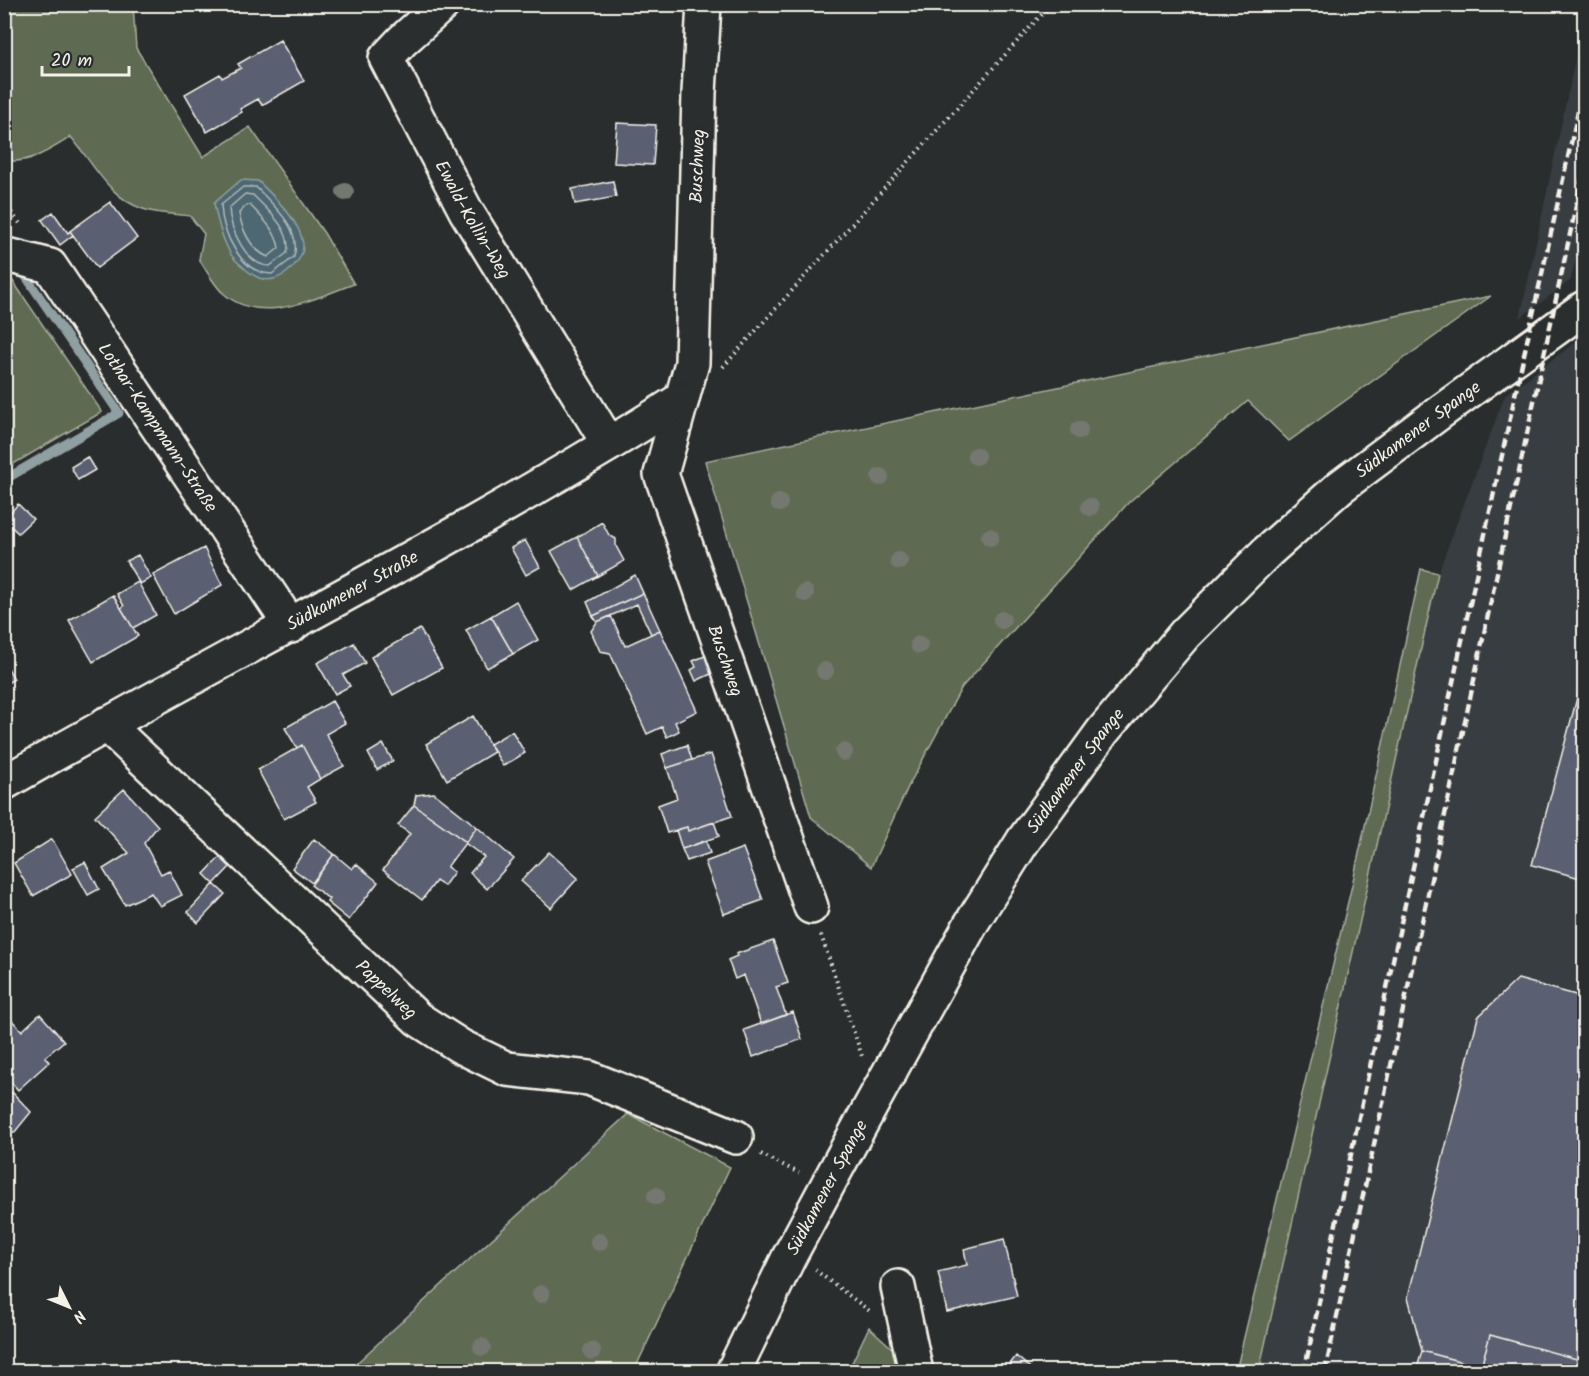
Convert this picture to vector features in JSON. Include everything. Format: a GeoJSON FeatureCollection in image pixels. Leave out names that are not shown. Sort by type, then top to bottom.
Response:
{"type":"FeatureCollection","features":[{"type":"Feature","properties":{"kind":"street","name":"Ewald-Kollin-Weg"},"geometry":{"type":"LineString","coordinates":[[442,4],[386,58],[466,211],[609,444]]}},
{"type":"Feature","properties":{"kind":"street","name":"Buschweg"},"geometry":{"type":"LineString","coordinates":[[704,4],[699,93],[692,363],[661,474],[812,907]]}},
{"type":"Feature","properties":{"kind":"street","name":"Lothar-Kampmann-Straße"},"geometry":{"type":"LineString","coordinates":[[4,259],[11,256],[50,266],[291,626]]}},
{"type":"Feature","properties":{"kind":"street","name":"Südkamener Spange"},"geometry":{"type":"LineString","coordinates":[[733,1371],[789,1257],[971,924],[1023,841],[1103,731],[1185,634],[1267,552],[1340,487],[1584,308]]}},
{"type":"Feature","properties":{"kind":"street","name":"Südkamener Straße"},"geometry":{"type":"LineString","coordinates":[[4,783],[106,724],[291,626],[609,444],[681,406]]}},
{"type":"Feature","properties":{"kind":"street","name":"Pappelweg"},"geometry":{"type":"LineString","coordinates":[[106,724],[418,1019],[460,1046],[507,1069],[589,1078],[735,1137]]}},
{"type":"Feature","properties":{"kind":"street"},"geometry":{"type":"LineString","coordinates":[[898,1287],[916,1371]]}},
{"type":"Feature","properties":{"kind":"path"},"geometry":{"type":"LineString","coordinates":[[681,406],[731,361],[1051,4]]}},
{"type":"Feature","properties":{"kind":"path"},"geometry":{"type":"LineString","coordinates":[[812,907],[865,1065]]}},
{"type":"Feature","properties":{"kind":"path"},"geometry":{"type":"LineString","coordinates":[[735,1137],[749,1147],[803,1175]]}},
{"type":"Feature","properties":{"kind":"path"},"geometry":{"type":"LineString","coordinates":[[789,1257],[819,1272],[874,1314]]}},
{"type":"Feature","properties":{"kind":"shaded area"},"geometry":{"type":"Polygon","coordinates":[[[1584,18],[1584,221],[1571,280],[1520,318],[1584,18]]]}},
{"type":"Feature","properties":{"kind":"shaded area"},"geometry":{"type":"Polygon","coordinates":[[[1584,336],[1584,1371],[1259,1372],[1438,573],[1505,395],[1584,336]]]}},
{"type":"Feature","properties":{"kind":"green space"},"geometry":{"type":"Polygon","coordinates":[[[4,5],[133,5],[136,48],[203,157],[250,127],[324,233],[354,284],[305,302],[271,309],[254,308],[238,303],[220,290],[199,259],[204,234],[190,216],[143,209],[120,197],[102,179],[71,137],[31,158],[5,160],[4,5]]]}},
{"type":"Feature","properties":{"kind":"green space"},"geometry":{"type":"Polygon","coordinates":[[[6,271],[102,412],[5,469],[4,272],[6,271]]]}},
{"type":"Feature","properties":{"kind":"green space"},"geometry":{"type":"Polygon","coordinates":[[[1491,296],[1289,441],[1248,401],[1129,502],[962,687],[909,785],[871,867],[811,817],[705,461],[1491,296]]]}},
{"type":"Feature","properties":{"kind":"green space"},"geometry":{"type":"Polygon","coordinates":[[[1421,569],[1438,573],[1259,1371],[1236,1371],[1353,881],[1421,569]]]}},
{"type":"Feature","properties":{"kind":"green space"},"geometry":{"type":"Polygon","coordinates":[[[628,1114],[730,1167],[634,1371],[348,1371],[628,1114]]]}},
{"type":"Feature","properties":{"kind":"green space"},"geometry":{"type":"Polygon","coordinates":[[[869,1327],[894,1350],[898,1371],[848,1371],[869,1327]]]}},
{"type":"Feature","properties":{"kind":"water"},"geometry":{"type":"Polygon","coordinates":[[[241,180],[258,181],[292,218],[301,235],[303,251],[300,257],[292,268],[278,278],[266,280],[247,271],[232,257],[224,240],[214,203],[241,180]]]}},
{"type":"Feature","properties":{"kind":"building"},"geometry":{"type":"Polygon","coordinates":[[[280,40],[304,81],[262,105],[258,99],[240,109],[242,112],[207,132],[185,94],[220,74],[222,78],[241,68],[238,64],[280,40]]]}},
{"type":"Feature","properties":{"kind":"building"},"geometry":{"type":"Polygon","coordinates":[[[617,123],[656,125],[653,165],[614,163],[617,123]]]}},
{"type":"Feature","properties":{"kind":"building"},"geometry":{"type":"Polygon","coordinates":[[[613,181],[616,197],[575,204],[572,189],[613,181]]]}},
{"type":"Feature","properties":{"kind":"building"},"geometry":{"type":"Polygon","coordinates":[[[110,202],[137,238],[97,268],[70,231],[110,202]]]}},
{"type":"Feature","properties":{"kind":"building"},"geometry":{"type":"Polygon","coordinates":[[[53,212],[68,233],[70,231],[73,235],[60,245],[42,220],[53,212]]]}},
{"type":"Feature","properties":{"kind":"building"},"geometry":{"type":"Polygon","coordinates":[[[87,457],[95,470],[78,480],[71,467],[87,457]]]}},
{"type":"Feature","properties":{"kind":"building"},"geometry":{"type":"Polygon","coordinates":[[[18,504],[33,519],[18,533],[4,520],[18,504]]]}},
{"type":"Feature","properties":{"kind":"building"},"geometry":{"type":"Polygon","coordinates":[[[602,522],[609,535],[616,539],[616,546],[624,561],[598,576],[577,537],[602,522]]]}},
{"type":"Feature","properties":{"kind":"building"},"geometry":{"type":"Polygon","coordinates":[[[577,537],[598,576],[573,590],[551,551],[577,537]]]}},
{"type":"Feature","properties":{"kind":"building"},"geometry":{"type":"Polygon","coordinates":[[[525,540],[540,567],[526,575],[511,548],[525,540]]]}},
{"type":"Feature","properties":{"kind":"building"},"geometry":{"type":"Polygon","coordinates":[[[204,548],[222,585],[174,614],[153,575],[204,548]]]}},
{"type":"Feature","properties":{"kind":"building"},"geometry":{"type":"Polygon","coordinates":[[[138,555],[151,578],[140,584],[126,561],[138,555]]]}},
{"type":"Feature","properties":{"kind":"building"},"geometry":{"type":"Polygon","coordinates":[[[635,575],[643,593],[593,616],[587,602],[635,575]]]}},
{"type":"Feature","properties":{"kind":"building"},"geometry":{"type":"Polygon","coordinates":[[[138,582],[156,615],[133,628],[121,608],[124,606],[117,594],[138,582]]]}},
{"type":"Feature","properties":{"kind":"building"},"geometry":{"type":"Polygon","coordinates":[[[643,593],[660,630],[651,634],[637,604],[597,622],[593,616],[643,593]]]}},
{"type":"Feature","properties":{"kind":"building"},"geometry":{"type":"Polygon","coordinates":[[[113,595],[138,636],[93,662],[69,620],[113,595]]]}},
{"type":"Feature","properties":{"kind":"building"},"geometry":{"type":"Polygon","coordinates":[[[516,601],[538,640],[513,654],[491,616],[516,601]]]}},
{"type":"Feature","properties":{"kind":"building"},"geometry":{"type":"Polygon","coordinates":[[[491,616],[513,654],[487,668],[466,630],[491,616]]]}},
{"type":"Feature","properties":{"kind":"building"},"geometry":{"type":"Polygon","coordinates":[[[611,616],[625,646],[660,630],[697,711],[675,722],[679,731],[667,737],[662,727],[647,734],[610,653],[600,651],[591,631],[597,622],[611,616]]]}},
{"type":"Feature","properties":{"kind":"building"},"geometry":{"type":"Polygon","coordinates":[[[420,629],[442,668],[393,695],[371,657],[420,629]]]}},
{"type":"Feature","properties":{"kind":"building"},"geometry":{"type":"Polygon","coordinates":[[[354,643],[365,663],[343,675],[350,686],[335,694],[317,663],[354,643]]]}},
{"type":"Feature","properties":{"kind":"building"},"geometry":{"type":"Polygon","coordinates":[[[707,655],[713,673],[696,681],[691,670],[696,667],[693,661],[707,655]]]}},
{"type":"Feature","properties":{"kind":"building"},"geometry":{"type":"Polygon","coordinates":[[[4,661],[14,679],[4,685],[4,661]]]}},
{"type":"Feature","properties":{"kind":"building"},"geometry":{"type":"Polygon","coordinates":[[[1584,672],[1584,879],[1532,865],[1584,672]]]}},
{"type":"Feature","properties":{"kind":"building"},"geometry":{"type":"Polygon","coordinates":[[[332,701],[345,723],[326,734],[344,766],[320,779],[302,745],[297,748],[285,728],[332,701]]]}},
{"type":"Feature","properties":{"kind":"building"},"geometry":{"type":"Polygon","coordinates":[[[473,716],[494,752],[447,780],[426,744],[473,716]]]}},
{"type":"Feature","properties":{"kind":"building"},"geometry":{"type":"Polygon","coordinates":[[[512,731],[525,753],[503,766],[490,744],[512,731]]]}},
{"type":"Feature","properties":{"kind":"building"},"geometry":{"type":"Polygon","coordinates":[[[383,744],[393,761],[377,770],[368,753],[383,744]]]}},
{"type":"Feature","properties":{"kind":"building"},"geometry":{"type":"Polygon","coordinates":[[[302,745],[320,779],[307,787],[316,802],[284,819],[258,770],[302,745]]]}},
{"type":"Feature","properties":{"kind":"building"},"geometry":{"type":"Polygon","coordinates":[[[687,745],[692,760],[667,768],[662,754],[687,745]]]}},
{"type":"Feature","properties":{"kind":"building"},"geometry":{"type":"Polygon","coordinates":[[[711,754],[732,816],[688,831],[687,827],[667,833],[658,805],[677,798],[667,768],[711,754]]]}},
{"type":"Feature","properties":{"kind":"building"},"geometry":{"type":"Polygon","coordinates":[[[124,789],[158,826],[144,843],[161,874],[169,870],[182,895],[160,906],[151,893],[125,905],[103,869],[129,853],[95,816],[124,789]]]}},
{"type":"Feature","properties":{"kind":"building"},"geometry":{"type":"Polygon","coordinates":[[[434,793],[477,827],[466,842],[414,805],[416,795],[434,793]]]}},
{"type":"Feature","properties":{"kind":"building"},"geometry":{"type":"Polygon","coordinates":[[[414,805],[466,842],[447,867],[454,872],[444,886],[436,881],[422,900],[383,870],[410,834],[398,825],[414,805]]]}},
{"type":"Feature","properties":{"kind":"building"},"geometry":{"type":"Polygon","coordinates":[[[714,822],[719,836],[682,849],[676,830],[687,827],[688,831],[714,822]]]}},
{"type":"Feature","properties":{"kind":"building"},"geometry":{"type":"Polygon","coordinates":[[[477,827],[514,859],[487,889],[470,873],[484,857],[465,843],[477,827]]]}},
{"type":"Feature","properties":{"kind":"building"},"geometry":{"type":"Polygon","coordinates":[[[52,839],[72,874],[33,896],[14,863],[52,839]]]}},
{"type":"Feature","properties":{"kind":"building"},"geometry":{"type":"Polygon","coordinates":[[[314,839],[334,854],[312,883],[292,868],[314,839]]]}},
{"type":"Feature","properties":{"kind":"building"},"geometry":{"type":"Polygon","coordinates":[[[706,841],[710,853],[687,861],[682,849],[706,841]]]}},
{"type":"Feature","properties":{"kind":"building"},"geometry":{"type":"Polygon","coordinates":[[[743,848],[763,900],[724,914],[705,862],[743,848]]]}},
{"type":"Feature","properties":{"kind":"building"},"geometry":{"type":"Polygon","coordinates":[[[549,852],[578,878],[551,908],[521,881],[549,852]]]}},
{"type":"Feature","properties":{"kind":"building"},"geometry":{"type":"Polygon","coordinates":[[[334,854],[352,869],[356,864],[378,882],[349,920],[327,902],[329,899],[311,885],[334,854]]]}},
{"type":"Feature","properties":{"kind":"building"},"geometry":{"type":"Polygon","coordinates":[[[220,857],[230,867],[214,884],[204,874],[220,857]]]}},
{"type":"Feature","properties":{"kind":"building"},"geometry":{"type":"Polygon","coordinates":[[[85,862],[99,889],[88,895],[73,868],[85,862]]]}},
{"type":"Feature","properties":{"kind":"building"},"geometry":{"type":"Polygon","coordinates":[[[214,884],[225,894],[198,923],[188,912],[214,884]]]}},
{"type":"Feature","properties":{"kind":"building"},"geometry":{"type":"Polygon","coordinates":[[[773,941],[788,983],[776,987],[786,1015],[761,1024],[744,975],[735,979],[728,960],[737,956],[736,954],[773,941]]]}},
{"type":"Feature","properties":{"kind":"building"},"geometry":{"type":"Polygon","coordinates":[[[1518,979],[1583,997],[1584,993],[1584,1361],[1490,1335],[1481,1367],[1422,1351],[1408,1297],[1478,1017],[1518,979]]]}},
{"type":"Feature","properties":{"kind":"building"},"geometry":{"type":"Polygon","coordinates":[[[4,1012],[22,1031],[40,1014],[64,1041],[45,1057],[49,1062],[18,1090],[11,1082],[4,1085],[4,1012]]]}},
{"type":"Feature","properties":{"kind":"building"},"geometry":{"type":"Polygon","coordinates":[[[793,1012],[802,1039],[753,1057],[744,1030],[793,1012]]]}},
{"type":"Feature","properties":{"kind":"building"},"geometry":{"type":"Polygon","coordinates":[[[12,1092],[31,1112],[14,1133],[4,1123],[4,1099],[12,1092]]]}},
{"type":"Feature","properties":{"kind":"building"},"geometry":{"type":"Polygon","coordinates":[[[1004,1239],[1017,1296],[947,1312],[938,1272],[967,1265],[964,1249],[1004,1239]]]}},
{"type":"Feature","properties":{"kind":"building"},"geometry":{"type":"Polygon","coordinates":[[[1490,1335],[1584,1361],[1584,1372],[1416,1372],[1422,1351],[1481,1367],[1490,1335]]]}},
{"type":"Feature","properties":{"kind":"building"},"geometry":{"type":"Polygon","coordinates":[[[1016,1356],[1035,1372],[1004,1372],[1016,1356]]]}},
{"type":"Feature","properties":{"kind":"waterway"},"geometry":{"type":"LineString","coordinates":[[4,480],[119,413],[22,271]]}},
{"type":"Feature","properties":{"kind":"railway"},"geometry":{"type":"LineString","coordinates":[[1304,1372],[1584,85]]}},
{"type":"Feature","properties":{"kind":"railway"},"geometry":{"type":"LineString","coordinates":[[1325,1372],[1584,169]]}}]}
